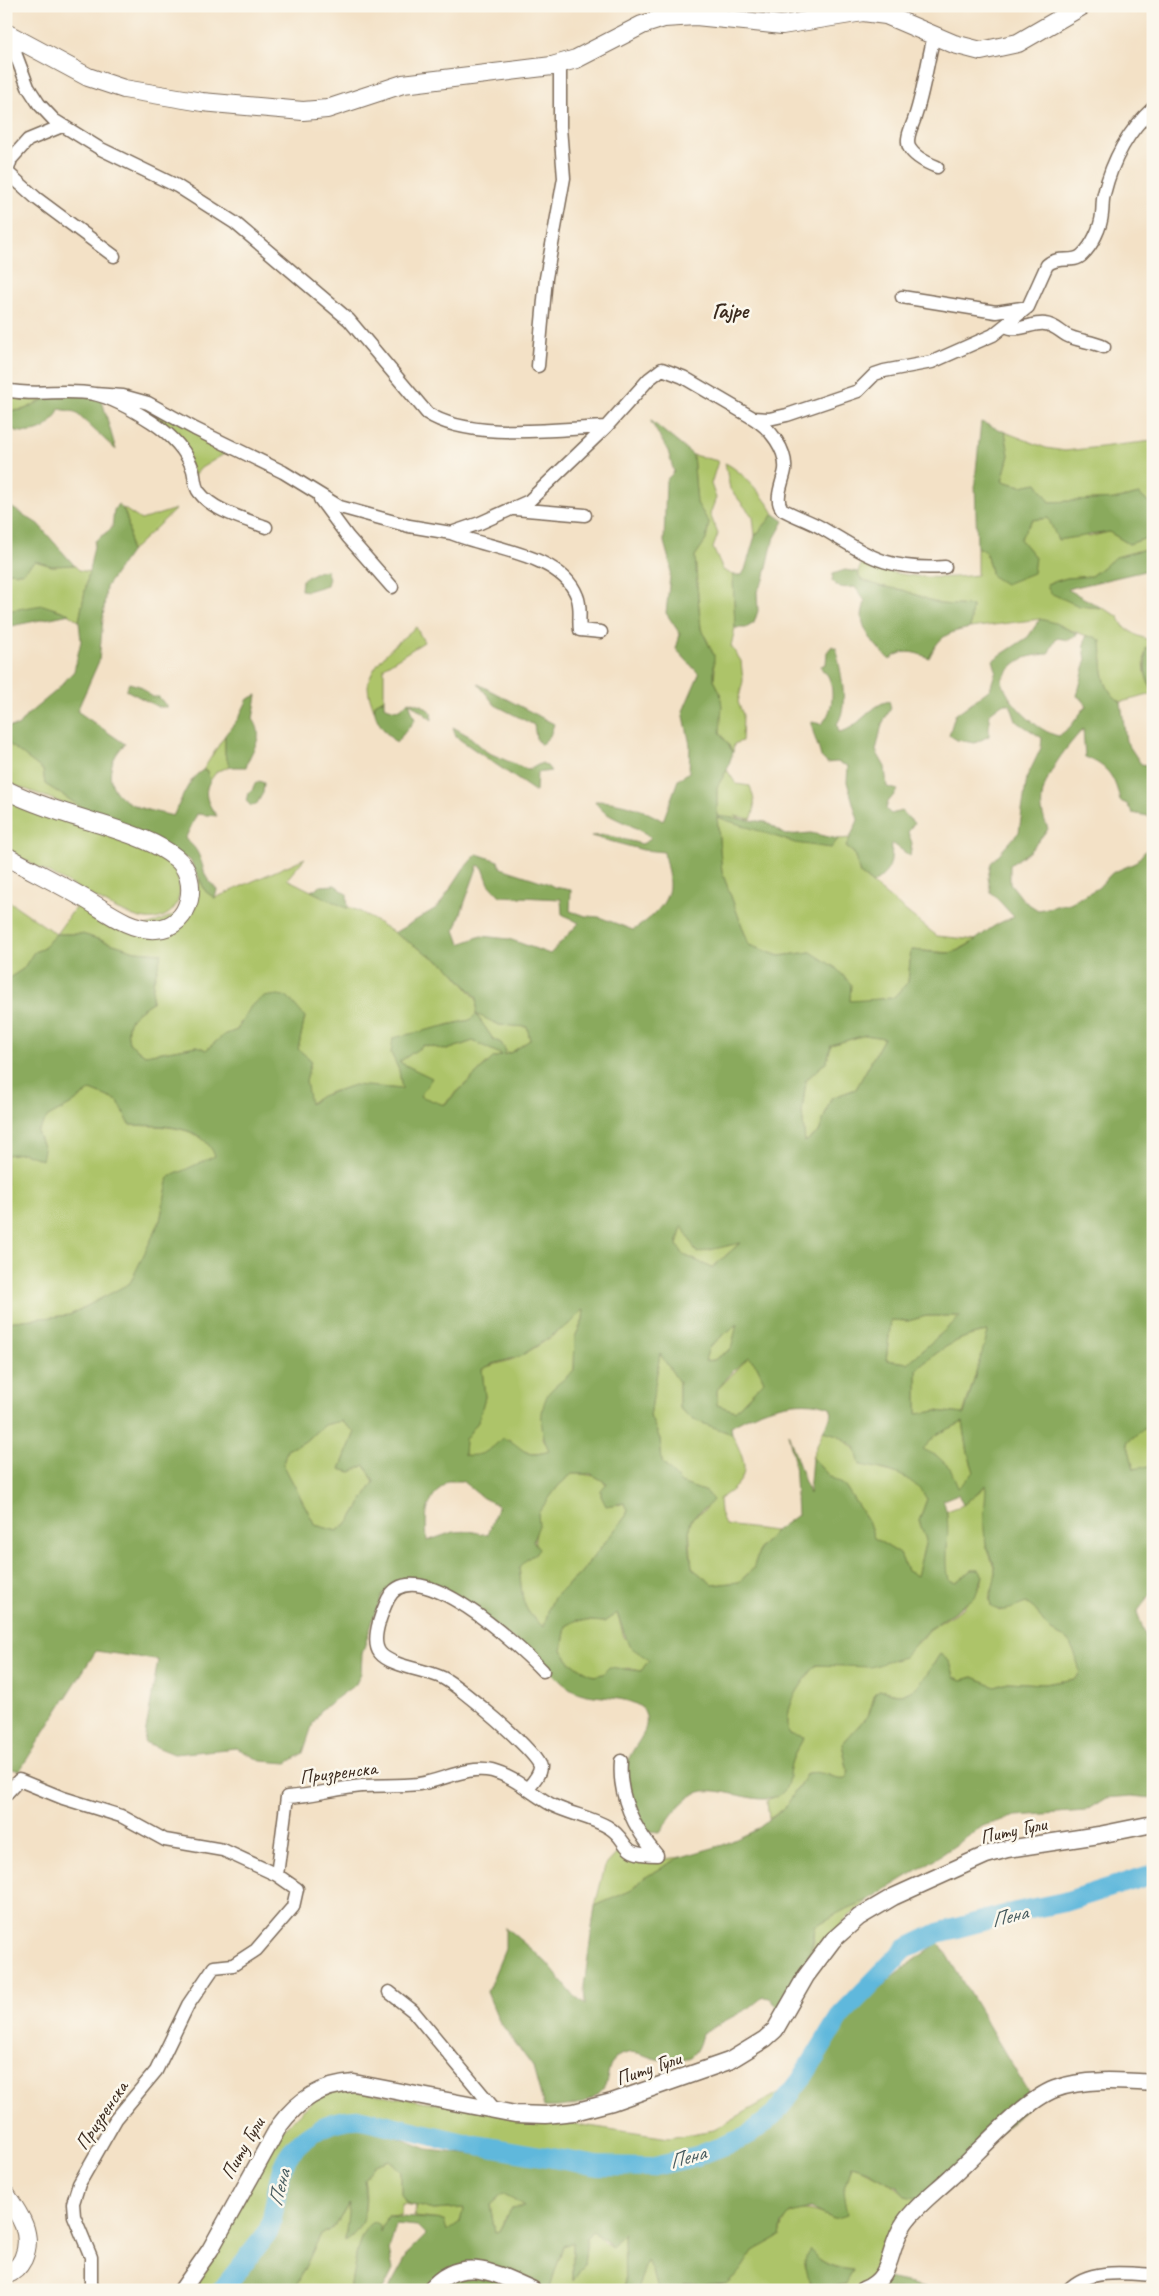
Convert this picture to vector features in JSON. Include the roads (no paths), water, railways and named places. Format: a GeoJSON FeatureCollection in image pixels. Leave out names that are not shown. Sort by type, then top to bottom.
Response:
{"type":"FeatureCollection","features":[{"type":"Feature","properties":{"kind":"main road"},"geometry":{"type":"LineString","coordinates":[[7,33],[88,77],[124,89],[202,102],[303,111],[327,109],[403,84],[529,71],[576,58],[642,25],[664,18],[724,18],[755,24],[782,26],[863,12],[886,15],[934,36],[981,52],[1018,43],[1082,6]]}},
{"type":"Feature","properties":{"kind":"main road"},"geometry":{"type":"LineString","coordinates":[[6,790],[137,837],[168,852],[188,871],[191,882],[189,898],[182,915],[173,924],[163,928],[146,929],[120,920],[6,856]]}},
{"type":"Feature","properties":{"kind":"main road"},"geometry":{"type":"LineString","coordinates":[[6,2195],[24,2225],[28,2238],[26,2253],[20,2265],[6,2275]]}},
{"type":"Feature","properties":{"kind":"street"},"geometry":{"type":"LineString","coordinates":[[7,33],[30,91],[46,112],[62,126],[99,148],[177,186],[235,224],[261,247],[296,272],[349,320],[421,406],[436,419],[452,425],[487,430],[606,427]]}},
{"type":"Feature","properties":{"kind":"street"},"geometry":{"type":"LineString","coordinates":[[934,36],[924,83],[909,136],[909,146],[925,162],[937,168]]}},
{"type":"Feature","properties":{"kind":"street"},"geometry":{"type":"LineString","coordinates":[[538,366],[546,278],[564,178],[560,127],[560,63]]}},
{"type":"Feature","properties":{"kind":"street"},"geometry":{"type":"LineString","coordinates":[[754,418],[778,417],[835,400],[863,388],[875,374],[932,362],[993,336],[1006,326],[1028,307],[1047,265],[1053,260],[1064,258],[1074,260],[1082,256],[1090,245],[1102,216],[1107,184],[1124,142],[1153,108]]}},
{"type":"Feature","properties":{"kind":"street"},"geometry":{"type":"LineString","coordinates":[[62,126],[28,140],[11,159],[7,172],[36,198],[114,256]]}},
{"type":"Feature","properties":{"kind":"street"},"geometry":{"type":"LineString","coordinates":[[902,297],[996,312],[1028,307]]}},
{"type":"Feature","properties":{"kind":"street"},"geometry":{"type":"LineString","coordinates":[[1006,326],[1010,328],[1025,327],[1042,323],[1053,325],[1067,335],[1104,347]]}},
{"type":"Feature","properties":{"kind":"street"},"geometry":{"type":"LineString","coordinates":[[451,533],[514,509],[536,494],[606,427],[649,379],[662,369],[678,374],[754,418],[772,434],[784,458],[785,471],[778,501],[782,509],[818,526],[878,561],[906,567],[945,567]]}},
{"type":"Feature","properties":{"kind":"street"},"geometry":{"type":"LineString","coordinates":[[6,390],[21,393],[123,396],[148,403],[195,429],[282,472],[332,504],[350,511],[409,526],[451,533],[472,542],[510,550],[562,575],[571,583],[578,598],[580,630],[601,632]]}},
{"type":"Feature","properties":{"kind":"street"},"geometry":{"type":"LineString","coordinates":[[94,394],[141,416],[176,442],[187,457],[197,489],[205,498],[220,508],[266,527]]}},
{"type":"Feature","properties":{"kind":"street"},"geometry":{"type":"LineString","coordinates":[[316,493],[348,537],[392,587]]}},
{"type":"Feature","properties":{"kind":"street"},"geometry":{"type":"LineString","coordinates":[[514,509],[585,515]]}},
{"type":"Feature","properties":{"kind":"street"},"geometry":{"type":"LineString","coordinates":[[527,1789],[534,1781],[540,1768],[538,1760],[530,1750],[478,1703],[446,1679],[432,1672],[395,1662],[381,1654],[378,1649],[377,1634],[385,1606],[393,1590],[400,1586],[418,1585],[439,1591],[504,1635],[543,1671]]}},
{"type":"Feature","properties":{"kind":"street","name":"Призренска"},"geometry":{"type":"LineString","coordinates":[[91,2290],[91,2257],[74,2216],[73,2203],[79,2184],[116,2119],[156,2070],[188,2006],[206,1976],[214,1967],[233,1965],[256,1950],[293,1907],[297,1889],[277,1875],[287,1797],[311,1796],[360,1787],[419,1784],[468,1771],[487,1770],[508,1777],[552,1805],[610,1828],[632,1853],[657,1856],[645,1840],[625,1803],[620,1774],[621,1761]]}},
{"type":"Feature","properties":{"kind":"street"},"geometry":{"type":"LineString","coordinates":[[6,1794],[19,1780],[63,1798],[122,1816],[165,1840],[223,1850],[277,1875]]}},
{"type":"Feature","properties":{"kind":"street","name":"Питу Гули"},"geometry":{"type":"LineString","coordinates":[[182,2290],[210,2250],[279,2126],[297,2104],[312,2094],[336,2085],[354,2083],[497,2112],[546,2115],[574,2112],[612,2102],[729,2061],[766,2039],[775,2030],[820,1956],[846,1928],[872,1908],[986,1855],[1007,1849],[1099,1836],[1153,1824]]}},
{"type":"Feature","properties":{"kind":"street"},"geometry":{"type":"LineString","coordinates":[[389,1992],[413,2010],[497,2112]]}},
{"type":"Feature","properties":{"kind":"street"},"geometry":{"type":"LineString","coordinates":[[863,2290],[883,2278],[897,2235],[913,2212],[1014,2118],[1044,2095],[1058,2088],[1088,2083],[1153,2083]]}},
{"type":"Feature","properties":{"kind":"street"},"geometry":{"type":"LineString","coordinates":[[430,2290],[446,2275],[468,2268],[489,2272],[533,2290]]}},
{"type":"Feature","properties":{"kind":"street"},"geometry":{"type":"LineString","coordinates":[[1068,2290],[1076,2282],[1089,2277],[1120,2273],[1153,2274]]}},
{"type":"Feature","properties":{"kind":"waterway","name":"Пена"},"geometry":{"type":"LineString","coordinates":[[222,2290],[268,2232],[273,2217],[279,2180],[286,2160],[302,2140],[325,2126],[350,2119],[362,2119],[460,2142],[598,2166],[651,2167],[697,2156],[746,2137],[774,2115],[801,2080],[841,2015],[905,1949],[938,1933],[1016,1912],[1064,1902],[1153,1874]]}},
{"type":"Feature","properties":{"kind":"district","name":"Гајре"},"geometry":{"type":"Point","coordinates":[730,310]}}]}
